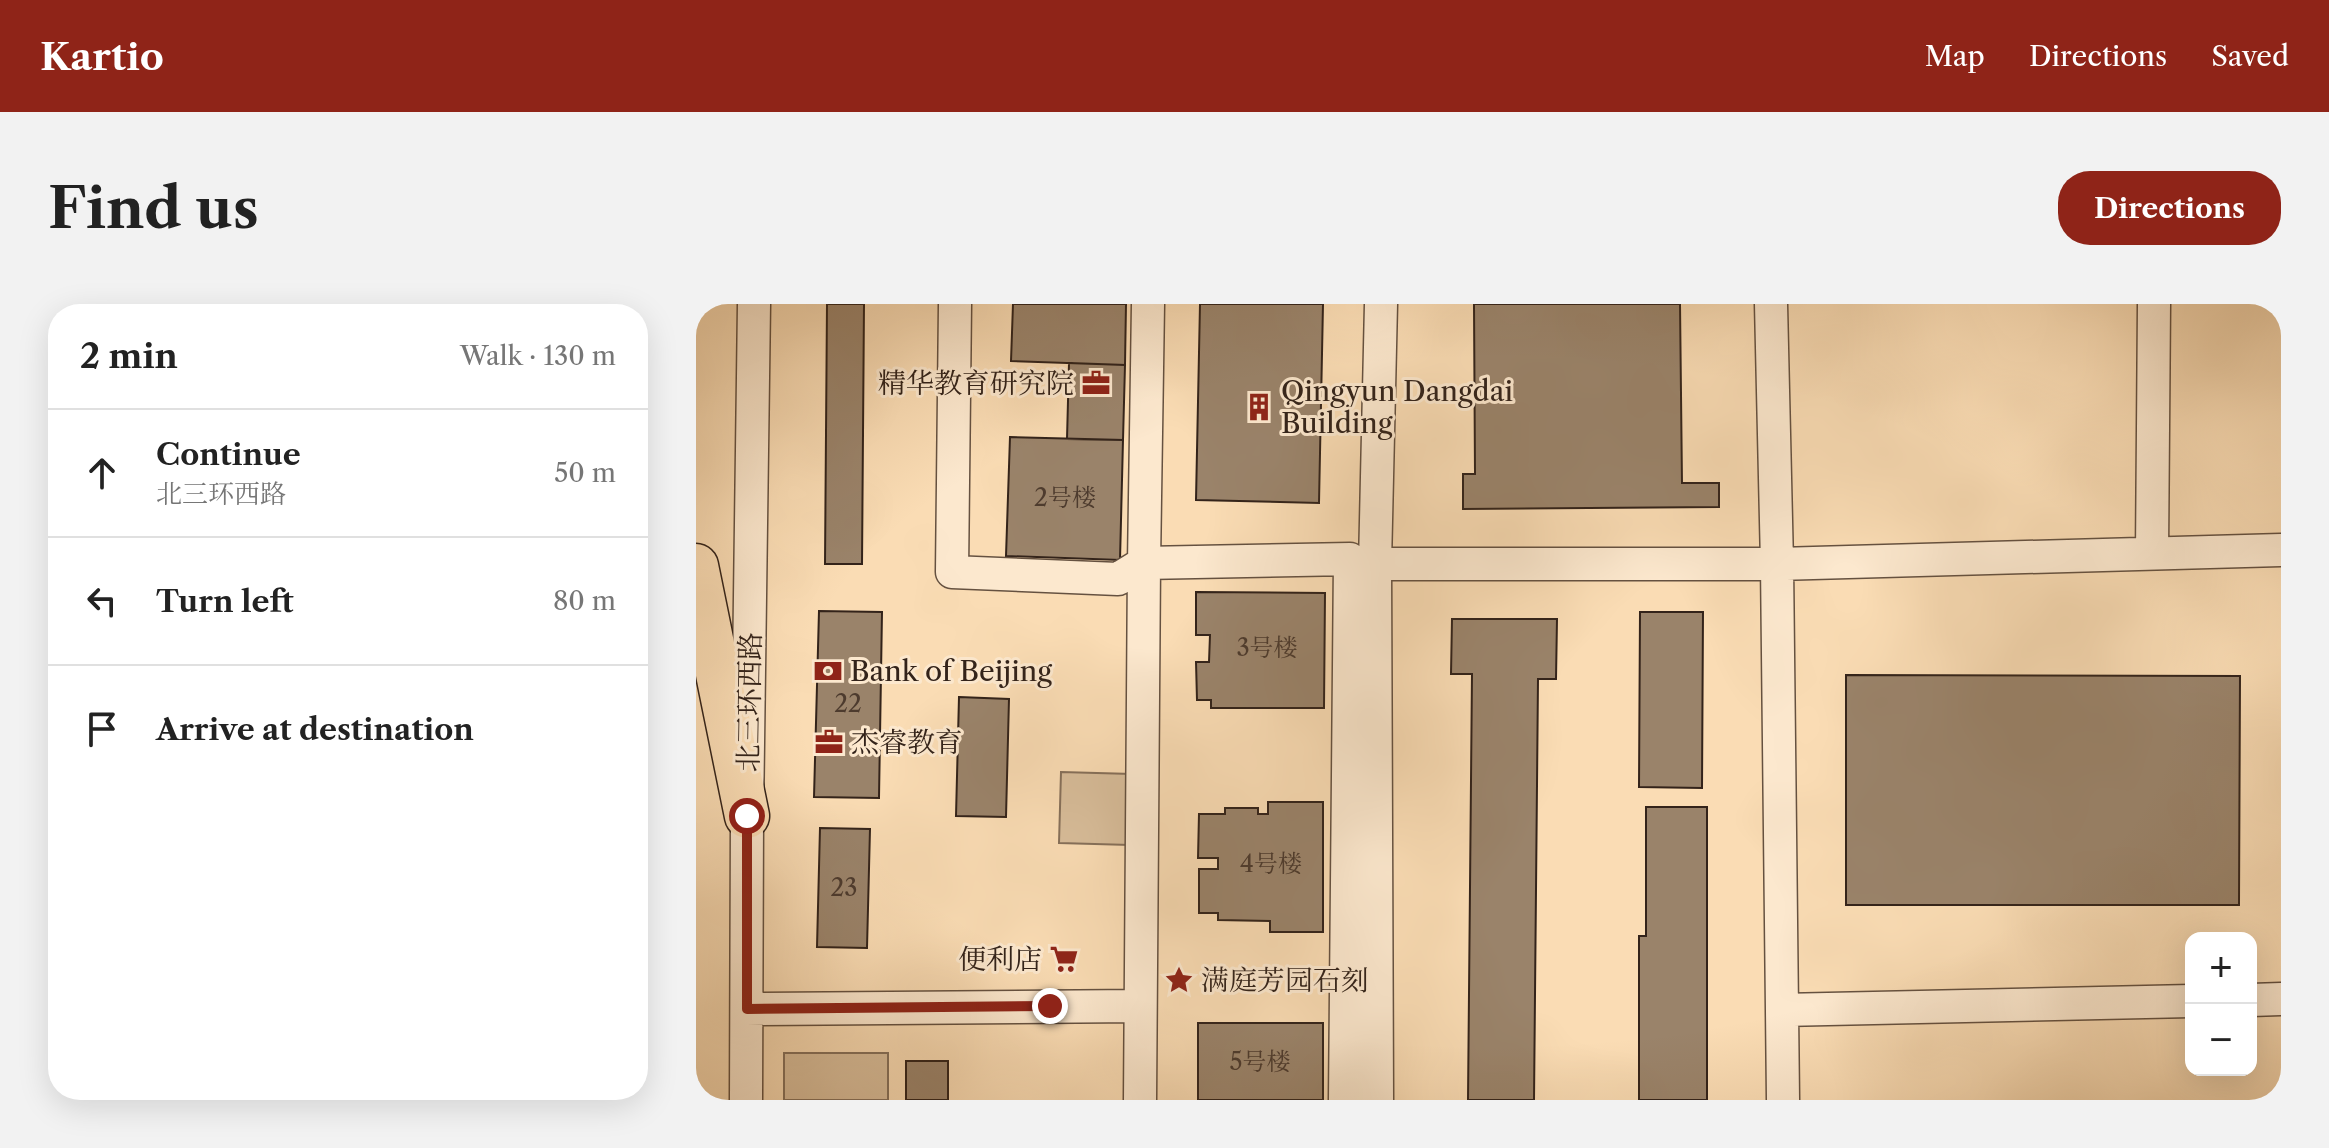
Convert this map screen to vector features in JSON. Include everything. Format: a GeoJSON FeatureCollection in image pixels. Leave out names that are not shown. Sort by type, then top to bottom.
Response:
{"type":"FeatureCollection","features":[{"type":"Feature","properties":{"kind":"highway"},"geometry":{"type":"LineString","coordinates":[[696,566],[747,816]]}},
{"type":"Feature","properties":{"kind":"street","name":"北三环西路"},"geometry":{"type":"LineString","coordinates":[[746,1100],[754,304]]}},
{"type":"Feature","properties":{"kind":"street"},"geometry":{"type":"LineString","coordinates":[[955,304],[952,572],[1118,579],[1144,563],[1350,559],[1345,1100]]}},
{"type":"Feature","properties":{"kind":"street"},"geometry":{"type":"LineString","coordinates":[[1140,1100],[1148,304]]}},
{"type":"Feature","properties":{"kind":"street"},"geometry":{"type":"LineString","coordinates":[[1377,1100],[1375,564],[1381,304]]}},
{"type":"Feature","properties":{"kind":"street"},"geometry":{"type":"LineString","coordinates":[[1771,304],[1783,1100]]}},
{"type":"Feature","properties":{"kind":"street"},"geometry":{"type":"LineString","coordinates":[[2152,553],[2154,304]]}},
{"type":"Feature","properties":{"kind":"street"},"geometry":{"type":"LineString","coordinates":[[1375,564],[1777,564],[2281,550]]}},
{"type":"Feature","properties":{"kind":"street"},"geometry":{"type":"LineString","coordinates":[[2257,1000],[2281,999]]}},
{"type":"Feature","properties":{"kind":"street"},"geometry":{"type":"LineString","coordinates":[[1782,1010],[2185,1001]]}},
{"type":"Feature","properties":{"kind":"street"},"geometry":{"type":"LineString","coordinates":[[747,1009],[1139,1006]]}},
{"type":"Feature","properties":{"kind":"shaded area"},"geometry":{"type":"Polygon","coordinates":[[[1061,772],[1132,774],[1130,845],[1059,843],[1061,772]]]}},
{"type":"Feature","properties":{"kind":"shaded area"},"geometry":{"type":"Polygon","coordinates":[[[784,1053],[888,1053],[888,1100],[784,1100],[784,1053]]]}},
{"type":"Feature","properties":{"kind":"building"},"geometry":{"type":"Polygon","coordinates":[[[827,304],[864,304],[862,564],[825,564],[827,304]]]}},
{"type":"Feature","properties":{"kind":"building"},"geometry":{"type":"Polygon","coordinates":[[[1013,304],[1126,304],[1125,365],[1011,361],[1013,304]]]}},
{"type":"Feature","properties":{"kind":"building","name":"Qingyun Dangdai Building"},"geometry":{"type":"Polygon","coordinates":[[[1200,304],[1323,304],[1319,503],[1196,500],[1200,304]]]}},
{"type":"Feature","properties":{"kind":"building"},"geometry":{"type":"Polygon","coordinates":[[[1474,304],[1680,304],[1682,483],[1719,483],[1719,507],[1463,509],[1463,474],[1475,474],[1474,304]]]}},
{"type":"Feature","properties":{"kind":"building","name":"精华教育研究院"},"geometry":{"type":"Polygon","coordinates":[[[1069,363],[1125,365],[1123,440],[1067,439],[1069,363]]]}},
{"type":"Feature","properties":{"kind":"building"},"geometry":{"type":"Polygon","coordinates":[[[1010,437],[1123,440],[1120,560],[1006,556],[1010,437]]]}},
{"type":"Feature","properties":{"kind":"building"},"geometry":{"type":"Polygon","coordinates":[[[1196,592],[1325,593],[1324,708],[1211,708],[1211,700],[1197,700],[1196,662],[1209,662],[1210,635],[1196,635],[1196,592]]]}},
{"type":"Feature","properties":{"kind":"building"},"geometry":{"type":"Polygon","coordinates":[[[819,611],[882,612],[879,798],[814,797],[819,611]]]}},
{"type":"Feature","properties":{"kind":"building"},"geometry":{"type":"Polygon","coordinates":[[[1640,612],[1703,612],[1702,788],[1639,787],[1640,612]]]}},
{"type":"Feature","properties":{"kind":"building"},"geometry":{"type":"Polygon","coordinates":[[[1452,619],[1557,619],[1556,679],[1538,679],[1534,1100],[1468,1100],[1472,674],[1451,674],[1452,619]]]}},
{"type":"Feature","properties":{"kind":"building"},"geometry":{"type":"Polygon","coordinates":[[[1846,675],[2240,676],[2239,905],[1846,905],[1846,675]]]}},
{"type":"Feature","properties":{"kind":"building"},"geometry":{"type":"Polygon","coordinates":[[[959,697],[1009,699],[1006,817],[956,816],[959,697]]]}},
{"type":"Feature","properties":{"kind":"building"},"geometry":{"type":"Polygon","coordinates":[[[1268,802],[1323,802],[1323,932],[1270,932],[1270,921],[1218,920],[1218,913],[1199,913],[1199,869],[1218,869],[1218,858],[1198,858],[1199,814],[1225,814],[1225,808],[1258,808],[1258,814],[1268,814],[1268,802]]]}},
{"type":"Feature","properties":{"kind":"building"},"geometry":{"type":"Polygon","coordinates":[[[1646,807],[1707,807],[1707,1100],[1639,1100],[1639,936],[1646,936],[1646,807]]]}},
{"type":"Feature","properties":{"kind":"building"},"geometry":{"type":"Polygon","coordinates":[[[820,828],[870,829],[867,948],[817,947],[820,828]]]}},
{"type":"Feature","properties":{"kind":"building"},"geometry":{"type":"Polygon","coordinates":[[[1198,1023],[1323,1023],[1323,1100],[1198,1100],[1198,1023]]]}},
{"type":"Feature","properties":{"kind":"building"},"geometry":{"type":"Polygon","coordinates":[[[906,1061],[948,1061],[948,1100],[906,1100],[906,1061]]]}},
{"type":"Feature","properties":{"kind":"place","name":"精华教育研究院"},"geometry":{"type":"Point","coordinates":[1096,383]}},
{"type":"Feature","properties":{"kind":"place","name":"Qingyun Dangdai Building"},"geometry":{"type":"Point","coordinates":[1259,407]}},
{"type":"Feature","properties":{"kind":"place","name":"Bank of Beijing"},"geometry":{"type":"Point","coordinates":[828,671]}},
{"type":"Feature","properties":{"kind":"place","name":"杰睿教育"},"geometry":{"type":"Point","coordinates":[829,742]}},
{"type":"Feature","properties":{"kind":"place","name":"便利店"},"geometry":{"type":"Point","coordinates":[1064,959]}},
{"type":"Feature","properties":{"kind":"place","name":"满庭芳园石刻"},"geometry":{"type":"Point","coordinates":[1179,980]}},
{"type":"Feature","properties":{"kind":"route"},"geometry":{"type":"LineString","coordinates":[[747,816],[747,1009],[1050,1006]]}}]}
